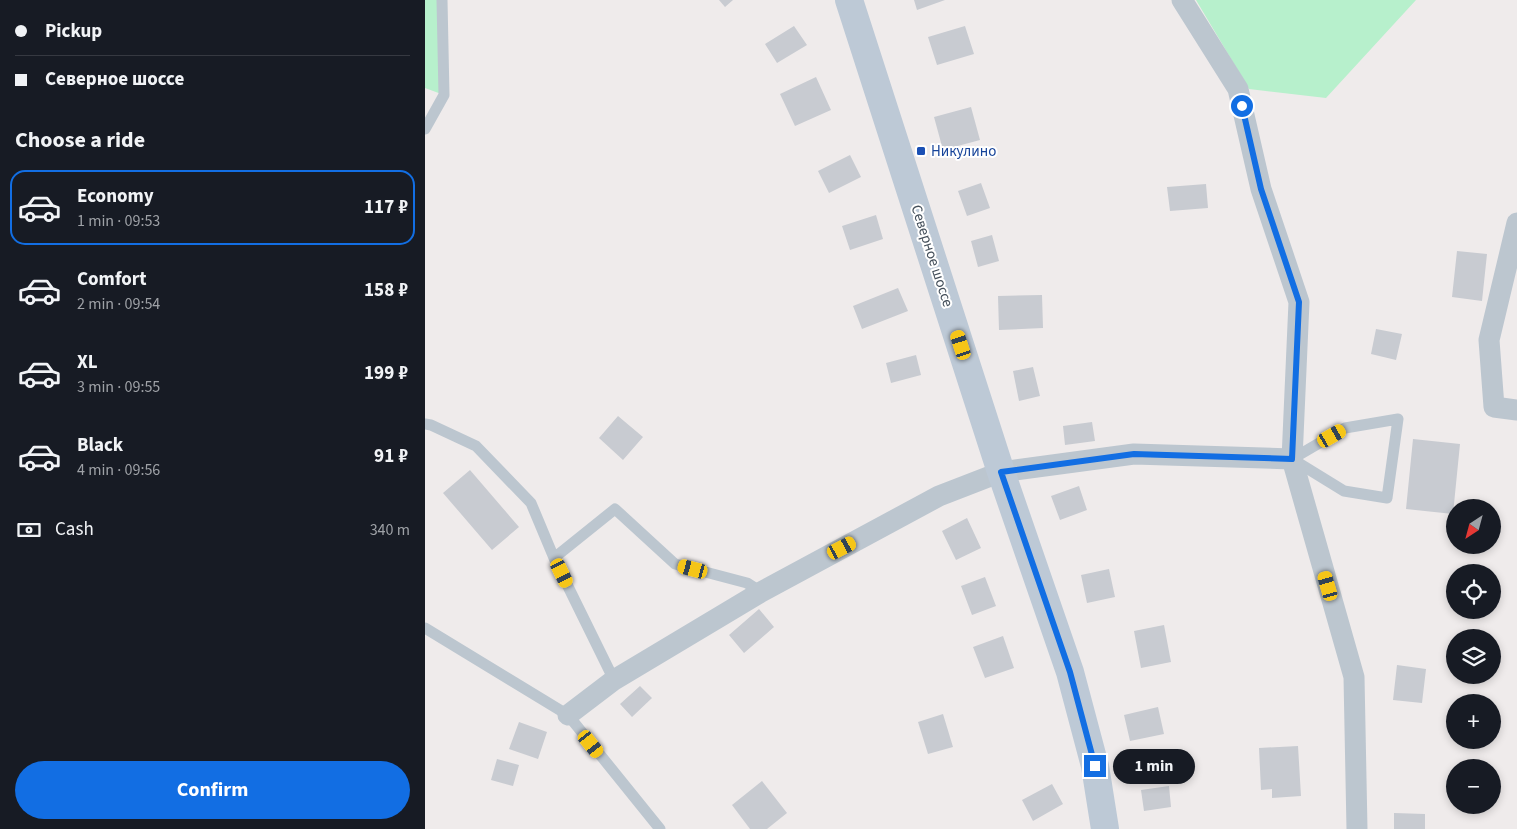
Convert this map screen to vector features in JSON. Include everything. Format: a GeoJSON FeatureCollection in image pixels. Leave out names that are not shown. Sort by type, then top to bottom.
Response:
{"type":"FeatureCollection","features":[{"type":"Feature","properties":{"kind":"main road","name":"Северное шоссе"},"geometry":{"type":"LineString","coordinates":[[849,0],[1001,472],[1070,672],[1095,766],[1105,829]]}},
{"type":"Feature","properties":{"kind":"street"},"geometry":{"type":"LineString","coordinates":[[1182,0],[1238,89],[1261,189],[1299,302],[1292,459],[1354,677],[1357,829]]}},
{"type":"Feature","properties":{"kind":"street"},"geometry":{"type":"LineString","coordinates":[[1517,223],[1489,340],[1495,407],[1517,410]]}},
{"type":"Feature","properties":{"kind":"street"},"geometry":{"type":"LineString","coordinates":[[569,715],[614,680],[761,592],[939,496],[1001,472],[1134,454],[1292,459]]}},
{"type":"Feature","properties":{"kind":"lane"},"geometry":{"type":"LineString","coordinates":[[425,130],[444,95],[442,0]]}},
{"type":"Feature","properties":{"kind":"lane"},"geometry":{"type":"LineString","coordinates":[[1398,419],[1387,498],[1344,491],[1292,459],[1345,428],[1398,419]]}},
{"type":"Feature","properties":{"kind":"lane"},"geometry":{"type":"LineString","coordinates":[[425,424],[476,446],[531,503],[554,558],[614,680]]}},
{"type":"Feature","properties":{"kind":"lane"},"geometry":{"type":"LineString","coordinates":[[554,558],[615,509],[675,564],[747,584],[761,592]]}},
{"type":"Feature","properties":{"kind":"lane"},"geometry":{"type":"LineString","coordinates":[[425,628],[569,715],[660,829]]}},
{"type":"Feature","properties":{"kind":"green space"},"geometry":{"type":"Polygon","coordinates":[[[425,0],[442,0],[444,95],[425,88],[425,0]]]}},
{"type":"Feature","properties":{"kind":"green space"},"geometry":{"type":"Polygon","coordinates":[[[1196,0],[1416,0],[1326,98],[1249,89],[1196,0]]]}},
{"type":"Feature","properties":{"kind":"building"},"geometry":{"type":"Polygon","coordinates":[[[719,0],[733,0],[725,7],[719,0]]]}},
{"type":"Feature","properties":{"kind":"building"},"geometry":{"type":"Polygon","coordinates":[[[914,0],[945,0],[917,10],[914,0]]]}},
{"type":"Feature","properties":{"kind":"building"},"geometry":{"type":"Polygon","coordinates":[[[794,26],[807,45],[777,63],[765,44],[794,26]]]}},
{"type":"Feature","properties":{"kind":"building"},"geometry":{"type":"Polygon","coordinates":[[[965,26],[974,54],[937,65],[928,37],[965,26]]]}},
{"type":"Feature","properties":{"kind":"building"},"geometry":{"type":"Polygon","coordinates":[[[816,77],[831,110],[795,126],[780,94],[816,77]]]}},
{"type":"Feature","properties":{"kind":"building"},"geometry":{"type":"Polygon","coordinates":[[[971,107],[980,140],[943,150],[934,117],[971,107]]]}},
{"type":"Feature","properties":{"kind":"building"},"geometry":{"type":"Polygon","coordinates":[[[850,155],[861,177],[829,193],[818,171],[850,155]]]}},
{"type":"Feature","properties":{"kind":"building"},"geometry":{"type":"Polygon","coordinates":[[[981,183],[990,208],[967,216],[958,191],[981,183]]]}},
{"type":"Feature","properties":{"kind":"building"},"geometry":{"type":"Polygon","coordinates":[[[1206,184],[1208,208],[1170,211],[1167,187],[1206,184]]]}},
{"type":"Feature","properties":{"kind":"building"},"geometry":{"type":"Polygon","coordinates":[[[876,215],[883,239],[850,250],[842,226],[876,215]]]}},
{"type":"Feature","properties":{"kind":"building"},"geometry":{"type":"Polygon","coordinates":[[[992,235],[999,261],[978,267],[971,241],[992,235]]]}},
{"type":"Feature","properties":{"kind":"building"},"geometry":{"type":"Polygon","coordinates":[[[1457,251],[1487,254],[1482,301],[1452,297],[1457,251]]]}},
{"type":"Feature","properties":{"kind":"building"},"geometry":{"type":"Polygon","coordinates":[[[898,288],[908,311],[862,329],[853,306],[898,288]]]}},
{"type":"Feature","properties":{"kind":"building"},"geometry":{"type":"Polygon","coordinates":[[[1042,295],[1043,328],[999,330],[998,296],[1042,295]]]}},
{"type":"Feature","properties":{"kind":"building"},"geometry":{"type":"Polygon","coordinates":[[[1376,329],[1402,334],[1396,360],[1371,354],[1376,329]]]}},
{"type":"Feature","properties":{"kind":"building"},"geometry":{"type":"Polygon","coordinates":[[[916,355],[921,375],[891,383],[886,363],[916,355]]]}},
{"type":"Feature","properties":{"kind":"building"},"geometry":{"type":"Polygon","coordinates":[[[1033,367],[1040,396],[1019,401],[1013,371],[1033,367]]]}},
{"type":"Feature","properties":{"kind":"building"},"geometry":{"type":"Polygon","coordinates":[[[618,416],[643,437],[623,460],[599,438],[618,416]]]}},
{"type":"Feature","properties":{"kind":"building"},"geometry":{"type":"Polygon","coordinates":[[[1092,422],[1095,441],[1065,445],[1063,426],[1092,422]]]}},
{"type":"Feature","properties":{"kind":"building"},"geometry":{"type":"Polygon","coordinates":[[[1413,439],[1460,444],[1454,499],[1446,499],[1446,513],[1406,509],[1413,439]]]}},
{"type":"Feature","properties":{"kind":"building"},"geometry":{"type":"Polygon","coordinates":[[[470,470],[519,527],[492,550],[443,493],[470,470]]]}},
{"type":"Feature","properties":{"kind":"building"},"geometry":{"type":"Polygon","coordinates":[[[1079,486],[1087,510],[1060,520],[1051,496],[1079,486]]]}},
{"type":"Feature","properties":{"kind":"building"},"geometry":{"type":"Polygon","coordinates":[[[967,518],[981,548],[956,560],[942,531],[967,518]]]}},
{"type":"Feature","properties":{"kind":"building"},"geometry":{"type":"Polygon","coordinates":[[[1109,569],[1115,597],[1087,603],[1081,575],[1109,569]]]}},
{"type":"Feature","properties":{"kind":"building"},"geometry":{"type":"Polygon","coordinates":[[[985,577],[996,606],[972,615],[961,586],[985,577]]]}},
{"type":"Feature","properties":{"kind":"building"},"geometry":{"type":"Polygon","coordinates":[[[759,609],[774,627],[744,653],[729,635],[759,609]]]}},
{"type":"Feature","properties":{"kind":"building"},"geometry":{"type":"Polygon","coordinates":[[[1164,625],[1171,662],[1141,668],[1134,631],[1164,625]]]}},
{"type":"Feature","properties":{"kind":"building"},"geometry":{"type":"Polygon","coordinates":[[[1003,636],[1014,668],[985,678],[973,647],[1003,636]]]}},
{"type":"Feature","properties":{"kind":"building"},"geometry":{"type":"Polygon","coordinates":[[[1397,665],[1426,669],[1422,703],[1393,700],[1397,665]]]}},
{"type":"Feature","properties":{"kind":"building"},"geometry":{"type":"Polygon","coordinates":[[[640,686],[652,698],[632,717],[620,704],[640,686]]]}},
{"type":"Feature","properties":{"kind":"building"},"geometry":{"type":"Polygon","coordinates":[[[1158,707],[1164,734],[1130,741],[1124,715],[1158,707]]]}},
{"type":"Feature","properties":{"kind":"building"},"geometry":{"type":"Polygon","coordinates":[[[943,714],[953,747],[928,754],[918,722],[943,714]]]}},
{"type":"Feature","properties":{"kind":"building"},"geometry":{"type":"Polygon","coordinates":[[[519,722],[547,732],[538,759],[509,749],[519,722]]]}},
{"type":"Feature","properties":{"kind":"building"},"geometry":{"type":"Polygon","coordinates":[[[1298,746],[1301,796],[1272,798],[1272,789],[1261,790],[1259,748],[1298,746]]]}},
{"type":"Feature","properties":{"kind":"building"},"geometry":{"type":"Polygon","coordinates":[[[497,759],[519,765],[513,786],[491,780],[497,759]]]}},
{"type":"Feature","properties":{"kind":"building"},"geometry":{"type":"Polygon","coordinates":[[[762,781],[787,813],[767,829],[750,829],[732,805],[762,781]]]}},
{"type":"Feature","properties":{"kind":"building"},"geometry":{"type":"Polygon","coordinates":[[[1052,784],[1063,804],[1033,821],[1022,800],[1052,784]]]}},
{"type":"Feature","properties":{"kind":"building"},"geometry":{"type":"Polygon","coordinates":[[[1169,786],[1171,807],[1144,811],[1141,790],[1169,786]]]}},
{"type":"Feature","properties":{"kind":"building"},"geometry":{"type":"Polygon","coordinates":[[[1394,813],[1425,814],[1425,829],[1394,829],[1394,813]]]}},
{"type":"Feature","properties":{"kind":"place","name":"Никулино"},"geometry":{"type":"Point","coordinates":[921,151]}},
{"type":"Feature","properties":{"kind":"route"},"geometry":{"type":"LineString","coordinates":[[1095,766],[1070,672],[1001,472],[1134,454],[1292,459],[1299,302],[1261,189],[1242,106]]}}]}
